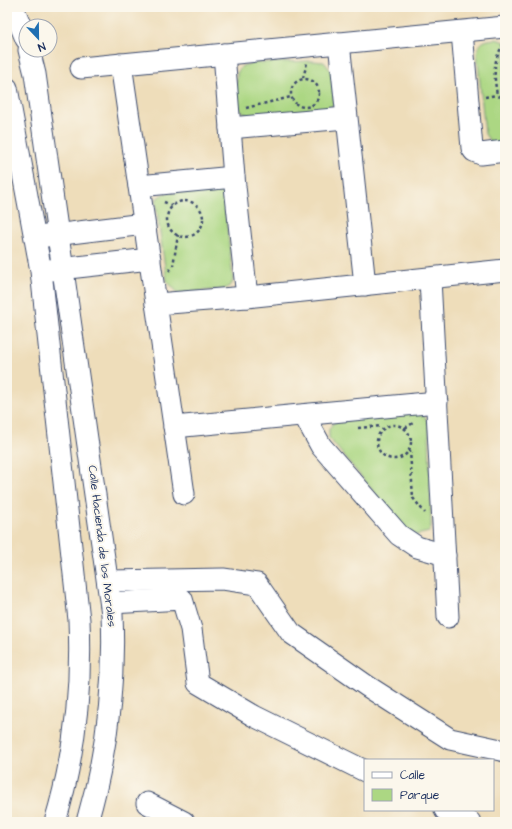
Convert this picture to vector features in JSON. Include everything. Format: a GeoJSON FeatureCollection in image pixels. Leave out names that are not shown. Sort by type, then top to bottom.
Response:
{"type":"FeatureCollection","features":[{"type":"Feature","properties":{"kind":"street"},"geometry":{"type":"LineString","coordinates":[[13,7],[18,19]]}},
{"type":"Feature","properties":{"kind":"street"},"geometry":{"type":"LineString","coordinates":[[82,68],[505,27]]}},
{"type":"Feature","properties":{"kind":"street"},"geometry":{"type":"LineString","coordinates":[[462,32],[472,148],[474,151],[481,154],[505,151]]}},
{"type":"Feature","properties":{"kind":"street"},"geometry":{"type":"LineString","coordinates":[[339,43],[364,285]]}},
{"type":"Feature","properties":{"kind":"street"},"geometry":{"type":"LineString","coordinates":[[224,54],[234,177],[248,297]]}},
{"type":"Feature","properties":{"kind":"street","name":"Calle Hacienda de los Morales"},"geometry":{"type":"LineString","coordinates":[[31,58],[35,74],[111,602],[114,665],[112,691],[100,772],[87,822]]}},
{"type":"Feature","properties":{"kind":"street"},"geometry":{"type":"LineString","coordinates":[[121,64],[144,224],[157,263],[156,304],[184,494]]}},
{"type":"Feature","properties":{"kind":"street"},"geometry":{"type":"LineString","coordinates":[[7,88],[41,271],[77,593],[80,643],[79,689],[73,744],[55,822]]}},
{"type":"Feature","properties":{"kind":"street"},"geometry":{"type":"LineString","coordinates":[[230,128],[346,118]]}},
{"type":"Feature","properties":{"kind":"street"},"geometry":{"type":"LineString","coordinates":[[139,186],[234,177]]}},
{"type":"Feature","properties":{"kind":"street"},"geometry":{"type":"LineString","coordinates":[[35,237],[144,224]]}},
{"type":"Feature","properties":{"kind":"street"},"geometry":{"type":"LineString","coordinates":[[41,271],[63,268],[157,263]]}},
{"type":"Feature","properties":{"kind":"street"},"geometry":{"type":"LineString","coordinates":[[156,304],[248,297],[505,270]]}},
{"type":"Feature","properties":{"kind":"street"},"geometry":{"type":"LineString","coordinates":[[430,279],[448,617]]}},
{"type":"Feature","properties":{"kind":"street"},"geometry":{"type":"LineString","coordinates":[[174,427],[437,402]]}},
{"type":"Feature","properties":{"kind":"street"},"geometry":{"type":"LineString","coordinates":[[304,415],[321,446],[399,535],[417,547],[445,555]]}},
{"type":"Feature","properties":{"kind":"street"},"geometry":{"type":"LineString","coordinates":[[109,581],[223,579],[257,584],[291,633],[367,686],[450,739],[505,751]]}},
{"type":"Feature","properties":{"kind":"street"},"geometry":{"type":"LineString","coordinates":[[111,602],[182,598],[190,629],[198,683],[254,716],[364,770]]}},
{"type":"Feature","properties":{"kind":"street"},"geometry":{"type":"LineString","coordinates":[[147,802],[176,820]]}},
{"type":"Feature","properties":{"kind":"street"},"geometry":{"type":"LineString","coordinates":[[448,811],[470,822]]}},
{"type":"Feature","properties":{"kind":"path"},"geometry":{"type":"LineString","coordinates":[[505,43],[497,54],[494,73],[497,95],[505,101]]}},
{"type":"Feature","properties":{"kind":"path"},"geometry":{"type":"LineString","coordinates":[[300,61],[313,60]]}},
{"type":"Feature","properties":{"kind":"path"},"geometry":{"type":"LineString","coordinates":[[303,78],[307,61]]}},
{"type":"Feature","properties":{"kind":"path"},"geometry":{"type":"LineString","coordinates":[[303,78],[316,84],[319,93],[316,102],[304,107],[296,104],[291,97],[293,84],[303,78]]}},
{"type":"Feature","properties":{"kind":"path"},"geometry":{"type":"LineString","coordinates":[[481,98],[497,95]]}},
{"type":"Feature","properties":{"kind":"path"},"geometry":{"type":"LineString","coordinates":[[244,109],[291,97]]}},
{"type":"Feature","properties":{"kind":"path"},"geometry":{"type":"LineString","coordinates":[[183,201],[194,204],[202,213],[202,224],[199,229],[190,236],[178,235],[170,228],[168,222],[169,210],[183,201]]}},
{"type":"Feature","properties":{"kind":"path"},"geometry":{"type":"LineString","coordinates":[[157,263],[166,274],[173,266],[178,235]]}},
{"type":"Feature","properties":{"kind":"path"},"geometry":{"type":"LineString","coordinates":[[410,449],[402,457],[391,459],[381,453],[377,443],[377,437],[384,428],[389,425],[400,426],[409,433],[411,438],[410,449],[413,498],[426,516]]}},
{"type":"Feature","properties":{"kind":"green space"},"geometry":{"type":"Polygon","coordinates":[[[496,39],[505,42],[505,145],[493,146],[485,134],[477,52],[481,43],[496,39]]]}},
{"type":"Feature","properties":{"kind":"green space"},"geometry":{"type":"Polygon","coordinates":[[[324,62],[332,72],[334,104],[328,110],[256,117],[247,115],[238,106],[236,101],[237,73],[242,66],[252,63],[324,62]]]}},
{"type":"Feature","properties":{"kind":"green space"},"geometry":{"type":"Polygon","coordinates":[[[218,190],[223,193],[233,278],[232,284],[225,289],[178,293],[167,281],[156,205],[157,198],[165,193],[218,190]]]}},
{"type":"Feature","properties":{"kind":"green space"},"geometry":{"type":"Polygon","coordinates":[[[421,412],[427,420],[429,427],[431,526],[429,532],[416,535],[404,528],[329,438],[329,429],[334,422],[421,412]]]}}]}
